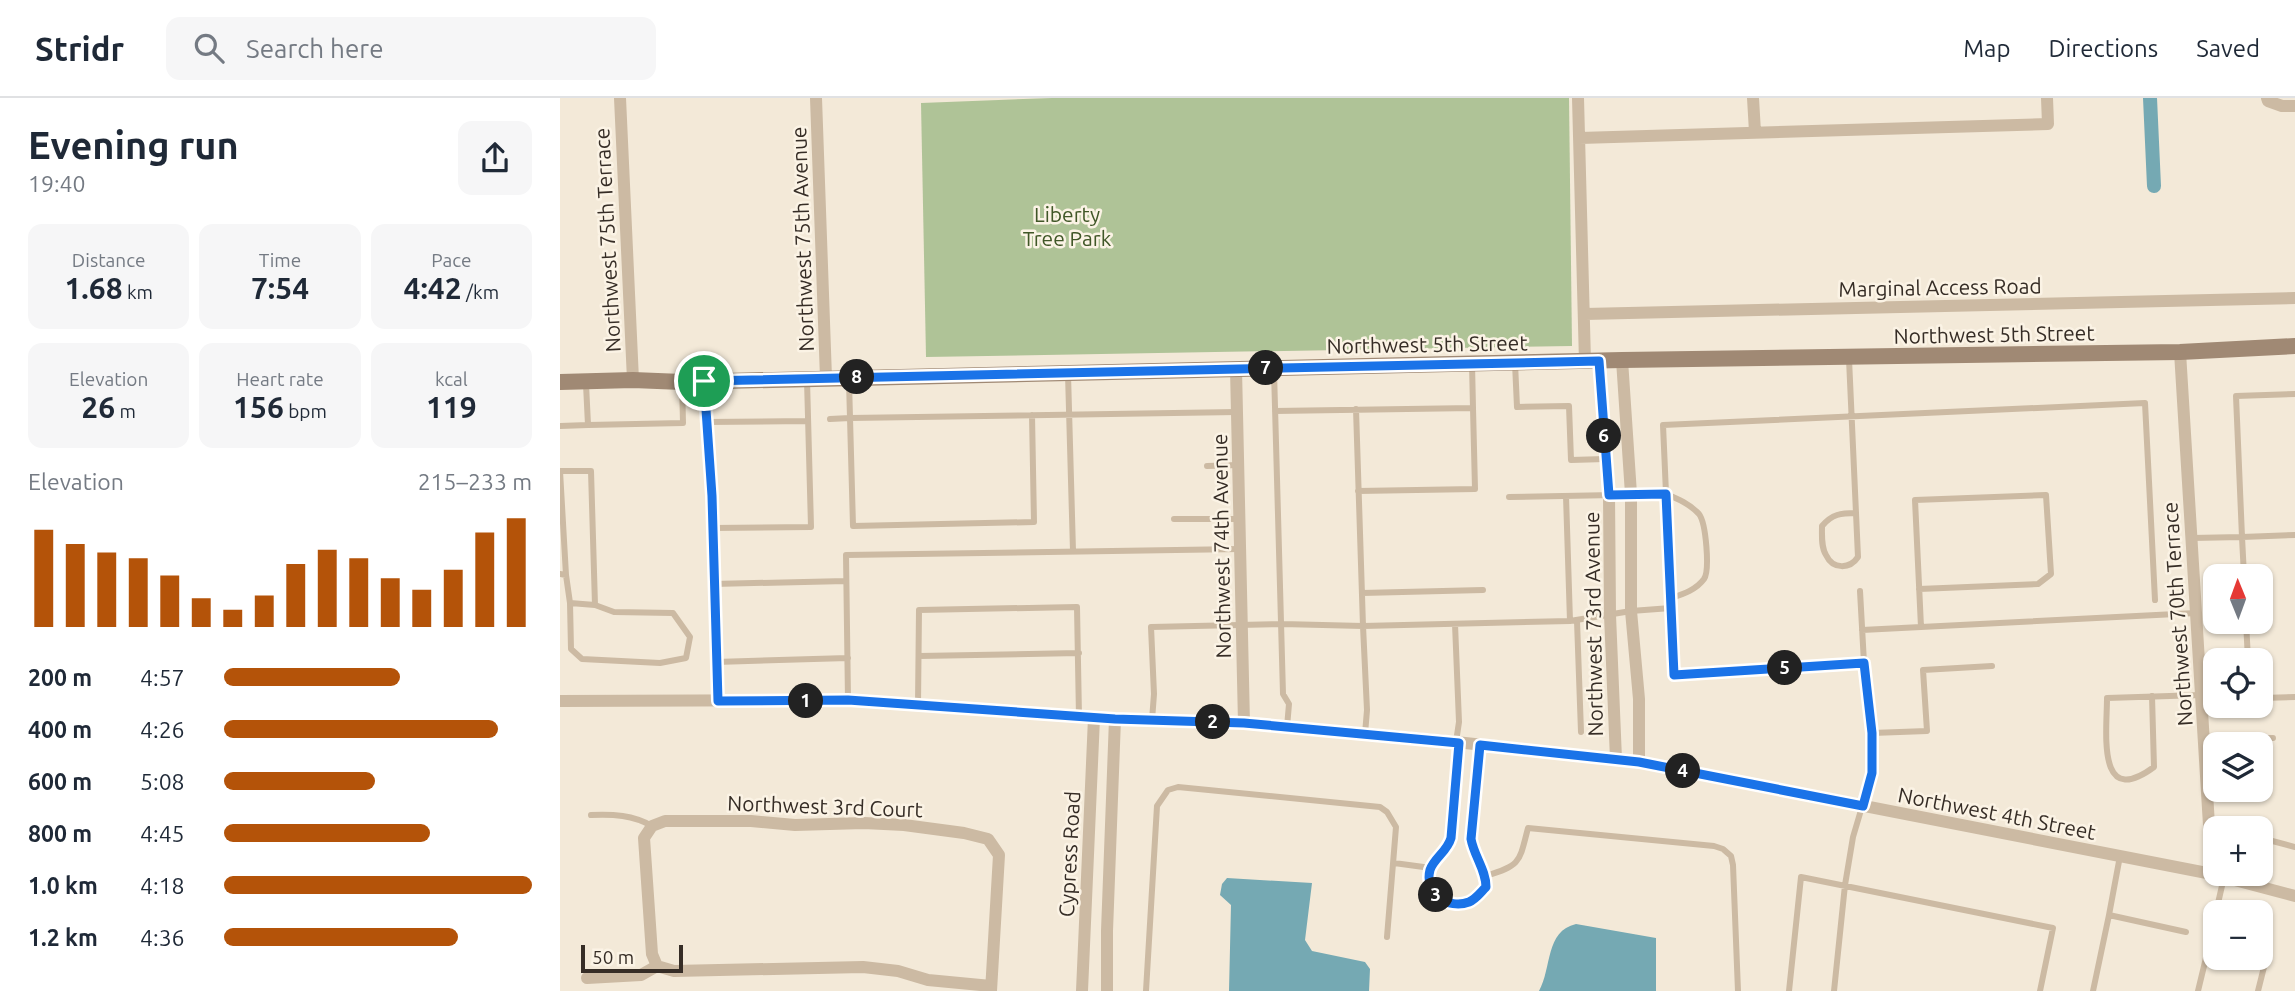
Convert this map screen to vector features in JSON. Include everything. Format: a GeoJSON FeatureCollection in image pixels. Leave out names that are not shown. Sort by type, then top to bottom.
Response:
{"type":"FeatureCollection","features":[{"type":"Feature","properties":{"kind":"street","name":"Northwest 75th Terrace"},"geometry":{"type":"LineString","coordinates":[[620,98],[633,380]]}},
{"type":"Feature","properties":{"kind":"street","name":"Northwest 75th Avenue"},"geometry":{"type":"LineString","coordinates":[[816,98],[826,378]]}},
{"type":"Feature","properties":{"kind":"street","name":"Northwest 73rd Avenue"},"geometry":{"type":"LineString","coordinates":[[1578,98],[1585,314],[1609,495],[1610,615],[1616,760]]}},
{"type":"Feature","properties":{"kind":"street"},"geometry":{"type":"LineString","coordinates":[[1753,98],[1755,132]]}},
{"type":"Feature","properties":{"kind":"street"},"geometry":{"type":"LineString","coordinates":[[1580,138],[2048,124],[2047,98]]}},
{"type":"Feature","properties":{"kind":"street"},"geometry":{"type":"LineString","coordinates":[[2267,99],[2282,106],[2295,106]]}},
{"type":"Feature","properties":{"kind":"street","name":"Marginal Access Road"},"geometry":{"type":"LineString","coordinates":[[1585,314],[2295,298]]}},
{"type":"Feature","properties":{"kind":"street","name":"Northwest 5th Street"},"geometry":{"type":"LineString","coordinates":[[560,382],[682,382],[1622,360],[2180,352],[2295,346]]}},
{"type":"Feature","properties":{"kind":"street","name":"Northwest 70th Terrace"},"geometry":{"type":"LineString","coordinates":[[2180,352],[2203,732]]}},
{"type":"Feature","properties":{"kind":"street","name":"Northwest 73rd Avenue"},"geometry":{"type":"LineString","coordinates":[[1622,360],[1631,494],[1631,611],[1639,699],[1639,762]]}},
{"type":"Feature","properties":{"kind":"street","name":"Northwest 74th Avenue"},"geometry":{"type":"LineString","coordinates":[[1236,369],[1244,723]]}},
{"type":"Feature","properties":{"kind":"street","name":"Northwest 4th Street"},"geometry":{"type":"LineString","coordinates":[[560,701],[848,700],[1094,718],[1244,723],[1480,745],[1639,762],[2203,873]]}},
{"type":"Feature","properties":{"kind":"street","name":"Cypress Road"},"geometry":{"type":"LineString","coordinates":[[1082,991],[1094,718]]}},
{"type":"Feature","properties":{"kind":"street"},"geometry":{"type":"LineString","coordinates":[[1107,991],[1115,719]]}},
{"type":"Feature","properties":{"kind":"street"},"geometry":{"type":"LineString","coordinates":[[1458,743],[1451,838],[1448,848],[1431,868],[1431,886],[1437,896],[1453,904],[1469,901],[1486,887],[1486,876],[1473,852],[1471,839],[1480,745]]}},
{"type":"Feature","properties":{"kind":"street","name":"Northwest 3rd Court"},"geometry":{"type":"LineString","coordinates":[[652,826],[665,821],[751,821],[794,825],[864,823],[964,833],[988,839],[999,855],[991,989]]}},
{"type":"Feature","properties":{"kind":"street"},"geometry":{"type":"LineString","coordinates":[[652,826],[644,838],[652,954],[657,966]]}},
{"type":"Feature","properties":{"kind":"street","name":"Northwest 4th Street"},"geometry":{"type":"LineString","coordinates":[[2256,886],[2295,896]]}},
{"type":"Feature","properties":{"kind":"street"},"geometry":{"type":"LineString","coordinates":[[587,978],[641,975],[657,966],[674,971],[863,967],[991,989]]}},
{"type":"Feature","properties":{"kind":"lane"},"geometry":{"type":"LineString","coordinates":[[1849,358],[1858,556],[1854,563],[1834,565],[1826,558],[1822,526],[1828,518],[1839,513],[1856,513]]}},
{"type":"Feature","properties":{"kind":"lane"},"geometry":{"type":"LineString","coordinates":[[1516,363],[1517,407],[1569,406],[1571,460],[1605,459]]}},
{"type":"Feature","properties":{"kind":"lane"},"geometry":{"type":"LineString","coordinates":[[1358,491],[1475,489],[1472,364]]}},
{"type":"Feature","properties":{"kind":"lane"},"geometry":{"type":"LineString","coordinates":[[1274,368],[1283,694],[1289,704],[1287,727]]}},
{"type":"Feature","properties":{"kind":"lane"},"geometry":{"type":"LineString","coordinates":[[1068,373],[1073,551]]}},
{"type":"Feature","properties":{"kind":"lane"},"geometry":{"type":"LineString","coordinates":[[849,377],[853,526],[1034,522],[1032,415]]}},
{"type":"Feature","properties":{"kind":"lane"},"geometry":{"type":"LineString","coordinates":[[712,528],[811,527],[807,378]]}},
{"type":"Feature","properties":{"kind":"lane"},"geometry":{"type":"LineString","coordinates":[[704,381],[718,701]]}},
{"type":"Feature","properties":{"kind":"lane"},"geometry":{"type":"LineString","coordinates":[[586,382],[588,425]]}},
{"type":"Feature","properties":{"kind":"lane"},"geometry":{"type":"LineString","coordinates":[[560,426],[683,423],[682,382]]}},
{"type":"Feature","properties":{"kind":"lane"},"geometry":{"type":"LineString","coordinates":[[2243,564],[2236,396],[2295,394]]}},
{"type":"Feature","properties":{"kind":"lane"},"geometry":{"type":"LineString","coordinates":[[1864,663],[1674,675],[1663,425],[2145,403],[2155,600]]}},
{"type":"Feature","properties":{"kind":"lane"},"geometry":{"type":"LineString","coordinates":[[1275,411],[1473,408]]}},
{"type":"Feature","properties":{"kind":"lane"},"geometry":{"type":"LineString","coordinates":[[1356,409],[1367,710],[1365,734]]}},
{"type":"Feature","properties":{"kind":"lane"},"geometry":{"type":"LineString","coordinates":[[830,419],[1237,412]]}},
{"type":"Feature","properties":{"kind":"lane"},"geometry":{"type":"LineString","coordinates":[[706,422],[808,421]]}},
{"type":"Feature","properties":{"kind":"lane"},"geometry":{"type":"LineString","coordinates":[[1207,466],[1238,465]]}},
{"type":"Feature","properties":{"kind":"lane"},"geometry":{"type":"LineString","coordinates":[[570,603],[595,605],[614,612],[673,613],[690,637],[686,658],[660,663],[582,659],[571,649],[570,603],[563,574],[560,471],[592,471],[595,605]]}},
{"type":"Feature","properties":{"kind":"lane"},"geometry":{"type":"LineString","coordinates":[[1509,498],[1666,494],[1689,505],[1701,517],[1705,530],[1706,576],[1698,586],[1687,593],[1671,598]]}},
{"type":"Feature","properties":{"kind":"lane"},"geometry":{"type":"LineString","coordinates":[[1919,589],[2038,584],[2051,574],[2046,495],[1915,500],[1919,589],[1921,627]]}},
{"type":"Feature","properties":{"kind":"lane"},"geometry":{"type":"LineString","coordinates":[[1566,496],[1581,732]]}},
{"type":"Feature","properties":{"kind":"lane"},"geometry":{"type":"LineString","coordinates":[[1174,519],[1239,519]]}},
{"type":"Feature","properties":{"kind":"lane"},"geometry":{"type":"LineString","coordinates":[[2192,538],[2295,535]]}},
{"type":"Feature","properties":{"kind":"lane"},"geometry":{"type":"LineString","coordinates":[[848,700],[846,555],[1240,549]]}},
{"type":"Feature","properties":{"kind":"lane"},"geometry":{"type":"LineString","coordinates":[[713,584],[846,582]]}},
{"type":"Feature","properties":{"kind":"lane"},"geometry":{"type":"LineString","coordinates":[[1362,593],[1483,590]]}},
{"type":"Feature","properties":{"kind":"lane"},"geometry":{"type":"LineString","coordinates":[[1834,991],[1853,837],[1872,773],[1872,733],[1860,591]]}},
{"type":"Feature","properties":{"kind":"lane"},"geometry":{"type":"LineString","coordinates":[[918,705],[919,610],[1077,607],[1079,717]]}},
{"type":"Feature","properties":{"kind":"lane"},"geometry":{"type":"LineString","coordinates":[[1152,720],[1154,694],[1151,627],[1574,621],[1631,611],[1671,608]]}},
{"type":"Feature","properties":{"kind":"lane"},"geometry":{"type":"LineString","coordinates":[[1862,630],[2196,613]]}},
{"type":"Feature","properties":{"kind":"lane"},"geometry":{"type":"LineString","coordinates":[[1455,624],[1458,743]]}},
{"type":"Feature","properties":{"kind":"lane"},"geometry":{"type":"LineString","coordinates":[[919,656],[1079,653]]}},
{"type":"Feature","properties":{"kind":"lane"},"geometry":{"type":"LineString","coordinates":[[716,663],[848,658]]}},
{"type":"Feature","properties":{"kind":"lane"},"geometry":{"type":"LineString","coordinates":[[1872,733],[1927,730],[1923,670],[1992,666]]}},
{"type":"Feature","properties":{"kind":"lane"},"geometry":{"type":"LineString","coordinates":[[2151,696],[2154,767],[2139,778],[2125,780],[2113,772],[2107,762],[2107,698],[2151,696],[2201,695]]}},
{"type":"Feature","properties":{"kind":"lane"},"geometry":{"type":"LineString","coordinates":[[2273,697],[2295,696]]}},
{"type":"Feature","properties":{"kind":"lane"},"geometry":{"type":"LineString","coordinates":[[1146,991],[1157,806],[1168,790],[1185,788],[1380,807],[1387,812],[1396,827],[1387,937]]}},
{"type":"Feature","properties":{"kind":"lane"},"geometry":{"type":"LineString","coordinates":[[591,815],[629,816],[652,826]]}},
{"type":"Feature","properties":{"kind":"lane"},"geometry":{"type":"LineString","coordinates":[[1486,876],[1513,867],[1520,858],[1528,828],[1662,840],[1723,849],[1731,856],[1733,865],[1738,991]]}},
{"type":"Feature","properties":{"kind":"lane"},"geometry":{"type":"LineString","coordinates":[[2273,841],[2295,847]]}},
{"type":"Feature","properties":{"kind":"lane"},"geometry":{"type":"LineString","coordinates":[[2093,991],[2120,856]]}},
{"type":"Feature","properties":{"kind":"lane"},"geometry":{"type":"LineString","coordinates":[[1394,863],[1431,868]]}},
{"type":"Feature","properties":{"kind":"lane"},"geometry":{"type":"LineString","coordinates":[[1789,991],[1801,877],[2053,928],[2040,991]]}},
{"type":"Feature","properties":{"kind":"lane"},"geometry":{"type":"LineString","coordinates":[[2109,915],[2186,932]]}},
{"type":"Feature","properties":{"kind":"lane"},"geometry":{"type":"LineString","coordinates":[[2198,991],[2204,970]]}},
{"type":"Feature","properties":{"kind":"lane"},"geometry":{"type":"LineString","coordinates":[[2258,991],[2263,970]]}},
{"type":"Feature","properties":{"kind":"green space","name":"Liberty Tree Park"},"geometry":{"type":"Polygon","coordinates":[[[1052,98],[1569,98],[1572,346],[926,357],[921,103],[1052,98]]]}},
{"type":"Feature","properties":{"kind":"water"},"geometry":{"type":"Polygon","coordinates":[[[1227,878],[1312,883],[1305,940],[1312,951],[1365,962],[1370,969],[1369,991],[1229,991],[1231,905],[1220,895],[1222,884],[1227,878]]]}},
{"type":"Feature","properties":{"kind":"water"},"geometry":{"type":"Polygon","coordinates":[[[1576,924],[1656,938],[1656,991],[1539,991],[1554,942],[1566,928],[1576,924]]]}},
{"type":"Feature","properties":{"kind":"waterway"},"geometry":{"type":"LineString","coordinates":[[2150,98],[2154,186]]}},
{"type":"Feature","properties":{"kind":"route"},"geometry":{"type":"LineString","coordinates":[[1599,361],[1609,495],[1666,494],[1674,675],[1864,663],[1872,733],[1872,773],[1863,806],[1639,762],[1480,745],[1471,839],[1473,852],[1486,876],[1486,887],[1469,901],[1453,904],[1437,896],[1431,886],[1430,876],[1431,868],[1448,848],[1451,838],[1459,743],[1244,723],[1115,719],[848,700],[718,701],[712,496],[704,381],[1599,361]]}}]}
